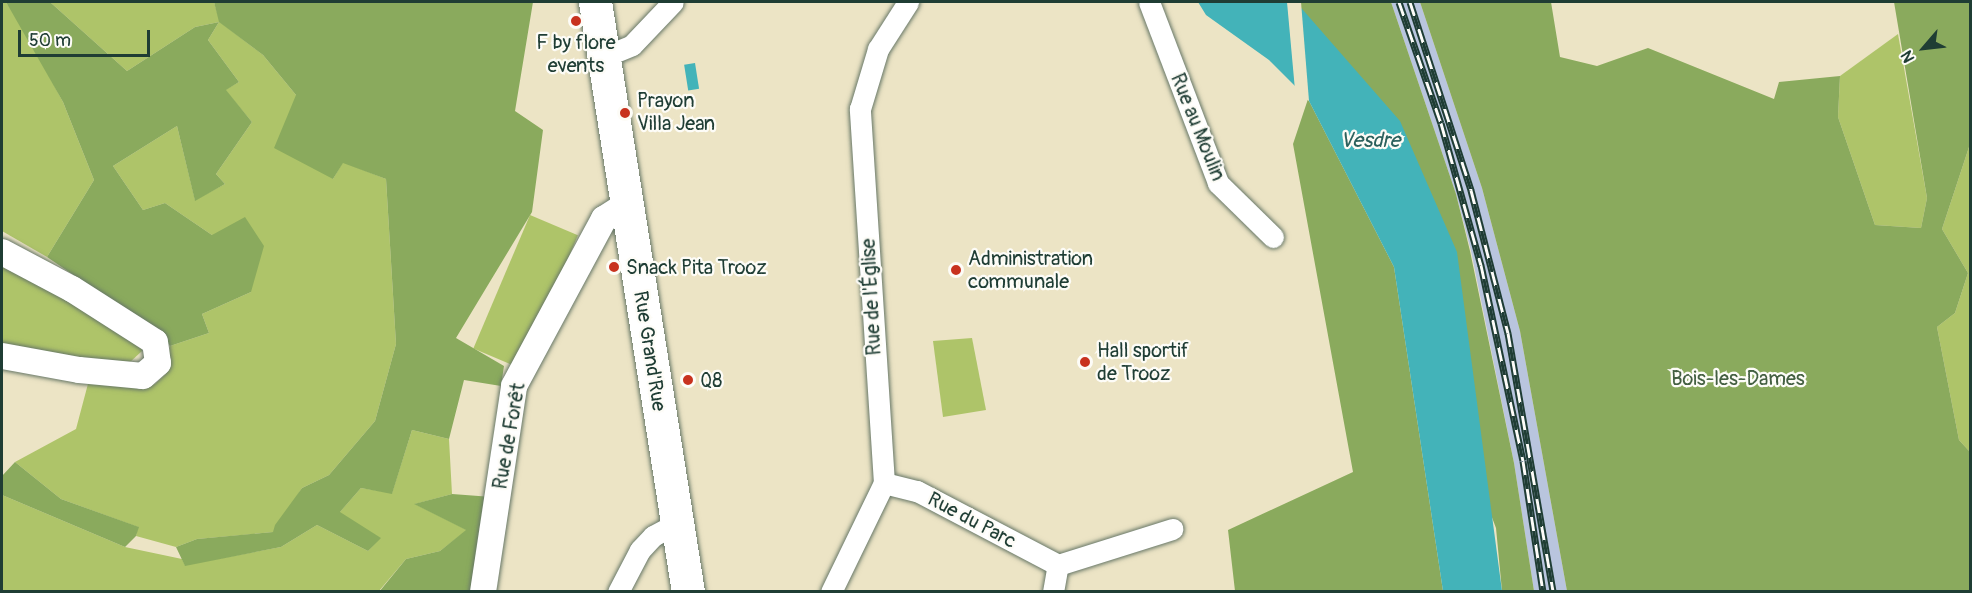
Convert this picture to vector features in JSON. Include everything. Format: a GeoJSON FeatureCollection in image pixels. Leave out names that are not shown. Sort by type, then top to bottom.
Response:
{"type":"FeatureCollection","features":[{"type":"Feature","properties":{"kind":"main road","name":"Rue Grand'Rue"},"geometry":{"type":"LineString","coordinates":[[595,2],[688,591]]}},
{"type":"Feature","properties":{"kind":"street"},"geometry":{"type":"LineString","coordinates":[[603,57],[632,45],[673,2]]}},
{"type":"Feature","properties":{"kind":"street","name":"Rue de l'Église"},"geometry":{"type":"LineString","coordinates":[[831,591],[884,483],[860,109],[878,50],[908,2]]}},
{"type":"Feature","properties":{"kind":"street","name":"Rue au Moulin"},"geometry":{"type":"LineString","coordinates":[[1149,2],[1218,183],[1272,237]]}},
{"type":"Feature","properties":{"kind":"street","name":"Rue de Forêt"},"geometry":{"type":"LineString","coordinates":[[483,591],[514,386],[604,219],[627,204]]}},
{"type":"Feature","properties":{"kind":"street"},"geometry":{"type":"LineString","coordinates":[[2,252],[72,289],[155,342],[158,363],[143,376],[79,370],[2,356]]}},
{"type":"Feature","properties":{"kind":"street","name":"Rue du Parc"},"geometry":{"type":"LineString","coordinates":[[884,483],[917,491],[1058,565]]}},
{"type":"Feature","properties":{"kind":"street"},"geometry":{"type":"LineString","coordinates":[[618,591],[640,550],[653,536],[676,524]]}},
{"type":"Feature","properties":{"kind":"street"},"geometry":{"type":"LineString","coordinates":[[1053,591],[1058,565],[1172,529]]}},
{"type":"Feature","properties":{"kind":"shaded area"},"geometry":{"type":"Polygon","coordinates":[[[1391,2],[1420,2],[1482,188],[1520,331],[1567,591],[1534,591],[1514,463],[1471,251],[1456,194],[1391,2]]]}},
{"type":"Feature","properties":{"kind":"green space"},"geometry":{"type":"Polygon","coordinates":[[[2,2],[6,2],[20,22],[63,102],[94,180],[47,257],[2,231],[2,2]]]}},
{"type":"Feature","properties":{"kind":"green space"},"geometry":{"type":"Polygon","coordinates":[[[6,2],[50,2],[127,71],[195,27],[219,22],[208,40],[239,82],[226,90],[252,122],[216,174],[225,184],[195,201],[177,126],[113,166],[143,210],[165,203],[212,235],[245,217],[264,246],[251,292],[202,314],[209,333],[170,346],[162,335],[47,257],[94,180],[63,102],[6,2]]]}},
{"type":"Feature","properties":{"kind":"green space"},"geometry":{"type":"Polygon","coordinates":[[[50,2],[214,2],[220,22],[263,55],[296,95],[333,179],[343,162],[386,179],[396,344],[375,421],[329,475],[302,488],[274,532],[197,539],[176,547],[136,536],[138,527],[61,499],[15,462],[76,429],[89,380],[145,387],[155,384],[166,374],[170,346],[209,333],[202,314],[251,292],[212,235],[165,203],[143,210],[113,166],[177,126],[195,200],[225,184],[216,174],[252,122],[225,90],[239,82],[208,40],[219,22],[195,27],[127,71],[50,2]]]}},
{"type":"Feature","properties":{"kind":"green space"},"geometry":{"type":"Polygon","coordinates":[[[214,2],[533,2],[515,111],[543,130],[532,212],[456,338],[504,366],[501,386],[464,380],[449,439],[412,430],[392,494],[361,488],[340,512],[381,538],[368,551],[317,525],[281,547],[185,566],[176,547],[197,539],[273,532],[275,525],[302,488],[329,475],[375,421],[396,344],[386,179],[343,163],[333,179],[274,148],[296,95],[263,55],[219,22],[214,2]]]}},
{"type":"Feature","properties":{"kind":"green space"},"geometry":{"type":"Polygon","coordinates":[[[1296,2],[1391,2],[1456,194],[1470,251],[1514,463],[1534,591],[1502,591],[1496,528],[1296,2]]]}},
{"type":"Feature","properties":{"kind":"green space","name":"Bois-les-Dames"},"geometry":{"type":"Polygon","coordinates":[[[1420,2],[1551,2],[1560,57],[1597,66],[1648,48],[1774,99],[1779,82],[1840,76],[1838,117],[1875,225],[1921,228],[1927,198],[1894,2],[1970,2],[1970,144],[1942,229],[1968,273],[1955,313],[1937,327],[1959,440],[1970,452],[1970,591],[1567,591],[1520,331],[1482,188],[1420,2]]]}},
{"type":"Feature","properties":{"kind":"green space"},"geometry":{"type":"Polygon","coordinates":[[[1898,34],[1927,198],[1921,228],[1875,225],[1838,117],[1840,76],[1898,34]]]}},
{"type":"Feature","properties":{"kind":"green space"},"geometry":{"type":"Polygon","coordinates":[[[1308,99],[1394,267],[1443,591],[1235,591],[1228,530],[1353,472],[1293,144],[1308,99]]]}},
{"type":"Feature","properties":{"kind":"green space"},"geometry":{"type":"Polygon","coordinates":[[[1970,144],[1970,452],[1959,440],[1937,327],[1955,313],[1968,273],[1942,229],[1970,144]]]}},
{"type":"Feature","properties":{"kind":"green space"},"geometry":{"type":"Polygon","coordinates":[[[530,215],[578,235],[521,369],[473,348],[530,215]]]}},
{"type":"Feature","properties":{"kind":"green space"},"geometry":{"type":"Polygon","coordinates":[[[2,261],[139,336],[142,351],[129,363],[96,364],[2,347],[2,261]]]}},
{"type":"Feature","properties":{"kind":"green space"},"geometry":{"type":"Polygon","coordinates":[[[972,338],[986,410],[943,417],[933,341],[972,338]]]}},
{"type":"Feature","properties":{"kind":"green space"},"geometry":{"type":"Polygon","coordinates":[[[412,430],[449,439],[452,494],[415,504],[467,530],[440,551],[406,559],[379,591],[2,591],[2,495],[125,547],[182,559],[185,565],[281,547],[317,525],[368,551],[380,538],[339,513],[361,488],[392,493],[412,430]]]}},
{"type":"Feature","properties":{"kind":"green space"},"geometry":{"type":"Polygon","coordinates":[[[15,462],[61,499],[139,527],[136,536],[125,547],[2,495],[2,476],[15,462]]]}},
{"type":"Feature","properties":{"kind":"green space"},"geometry":{"type":"Polygon","coordinates":[[[452,494],[492,497],[472,591],[379,592],[406,559],[440,551],[466,530],[414,504],[452,494]]]}},
{"type":"Feature","properties":{"kind":"water","name":"Vesdre"},"geometry":{"type":"Polygon","coordinates":[[[1198,2],[1296,2],[1400,121],[1457,252],[1502,591],[1443,591],[1394,267],[1308,99],[1269,60],[1206,15],[1198,2]]]}},
{"type":"Feature","properties":{"kind":"water"},"geometry":{"type":"Polygon","coordinates":[[[695,63],[699,89],[688,90],[684,65],[695,63]]]}},
{"type":"Feature","properties":{"kind":"pier"},"geometry":{"type":"Polygon","coordinates":[[[1287,2],[1301,2],[1309,101],[1295,90],[1287,2]]]}},
{"type":"Feature","properties":{"kind":"railway"},"geometry":{"type":"LineString","coordinates":[[1399,2],[1441,123],[1481,265],[1523,461],[1543,592]]}},
{"type":"Feature","properties":{"kind":"railway"},"geometry":{"type":"LineString","coordinates":[[1410,2],[1471,190],[1508,333],[1553,592]]}},
{"type":"Feature","properties":{"kind":"place","name":"F by flore events"},"geometry":{"type":"Point","coordinates":[576,21]}},
{"type":"Feature","properties":{"kind":"place","name":"Prayon Villa Jean"},"geometry":{"type":"Point","coordinates":[625,113]}},
{"type":"Feature","properties":{"kind":"place","name":"Snack Pita Trooz"},"geometry":{"type":"Point","coordinates":[614,267]}},
{"type":"Feature","properties":{"kind":"place","name":"Administration communale"},"geometry":{"type":"Point","coordinates":[956,270]}},
{"type":"Feature","properties":{"kind":"place","name":"Hall sportif de Trooz"},"geometry":{"type":"Point","coordinates":[1085,362]}},
{"type":"Feature","properties":{"kind":"place","name":"Q8"},"geometry":{"type":"Point","coordinates":[688,380]}}]}
